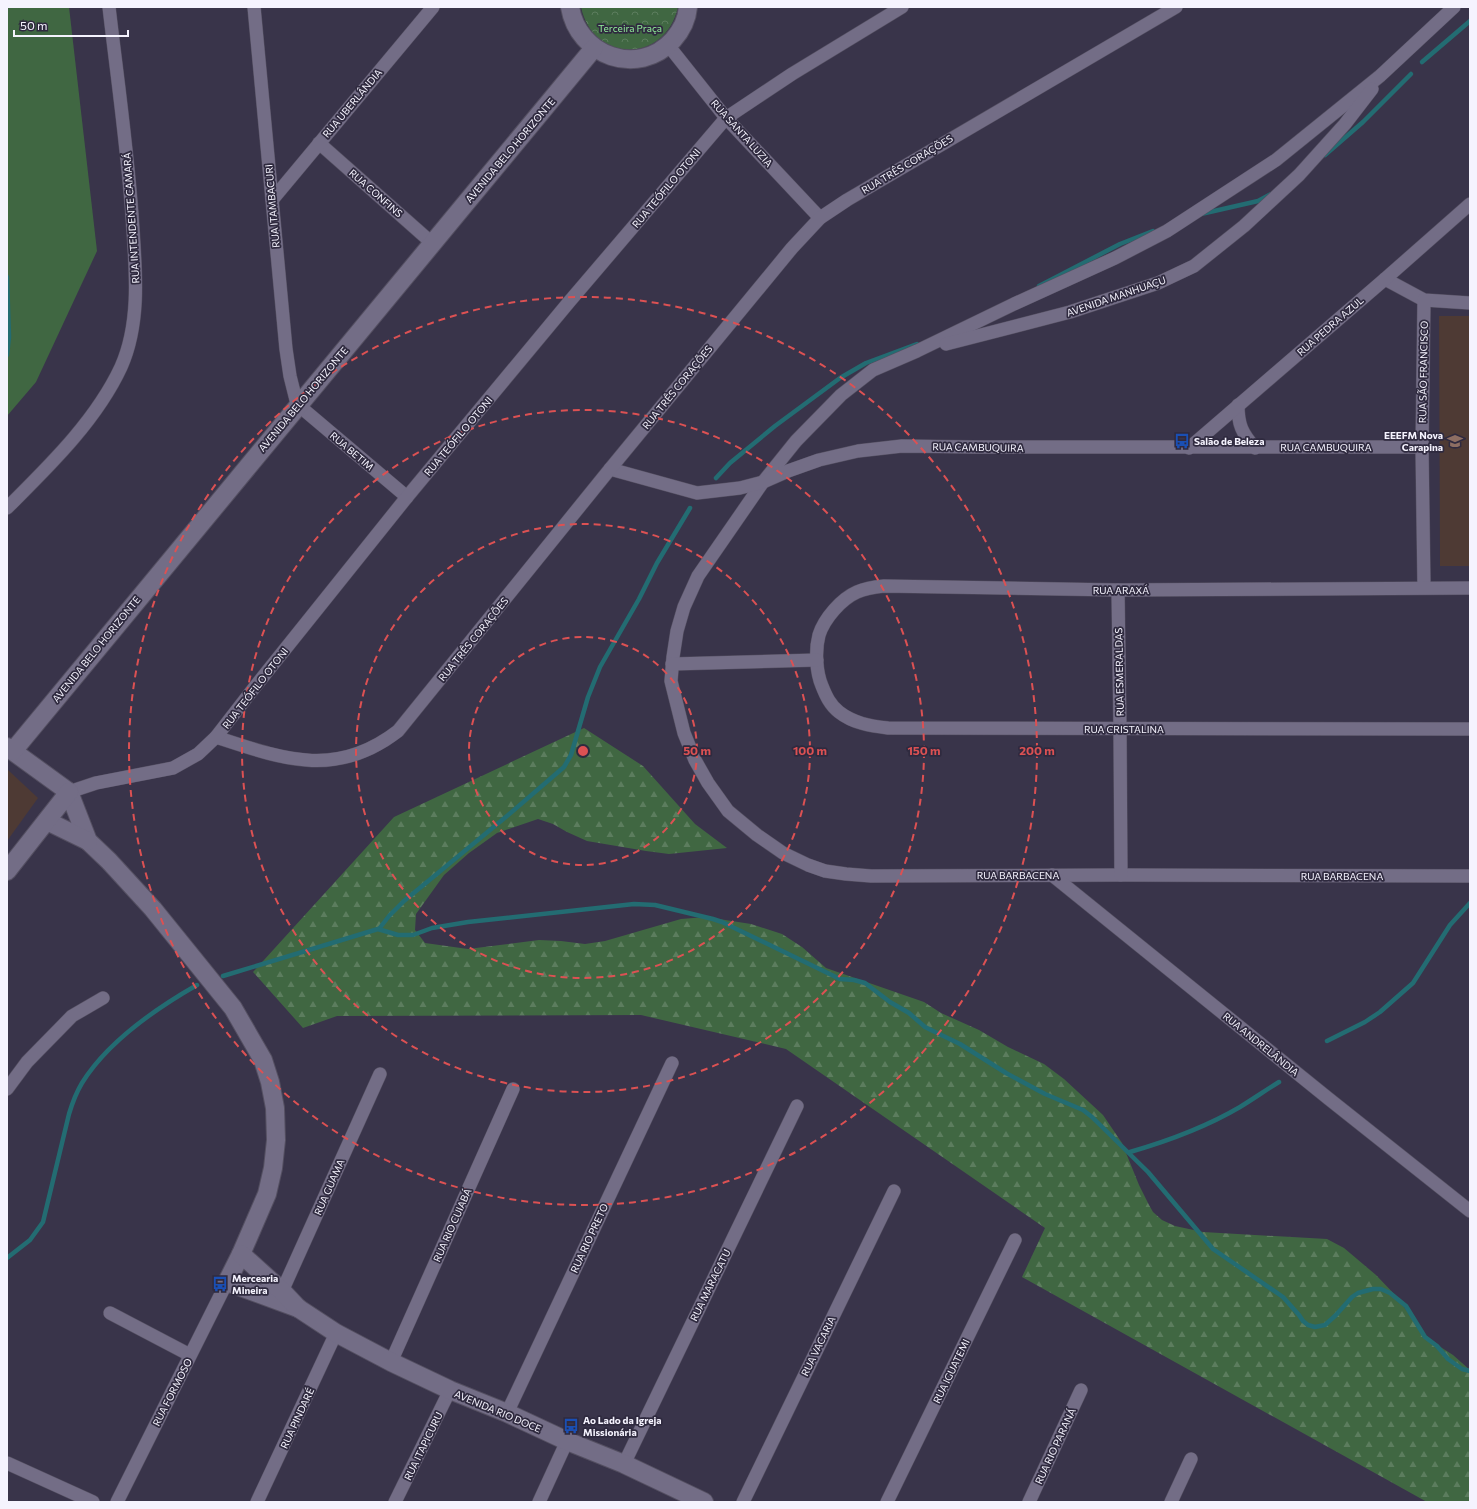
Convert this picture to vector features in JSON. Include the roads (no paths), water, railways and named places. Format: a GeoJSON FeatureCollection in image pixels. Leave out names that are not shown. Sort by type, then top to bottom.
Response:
{"type":"FeatureCollection","features":[{"type":"Feature","properties":{"kind":"street","name":"RUA INTENDENTE CAMARÁ"},"geometry":{"type":"LineString","coordinates":[[7,508],[43,472],[87,421],[120,367],[128,345],[133,319],[135,263],[129,168],[109,7]]}},
{"type":"Feature","properties":{"kind":"street","name":"RUA ITAMBACURI"},"geometry":{"type":"LineString","coordinates":[[254,7],[286,349],[290,376],[298,404]]}},
{"type":"Feature","properties":{"kind":"street","name":"RUA UBERLÂNDIA"},"geometry":{"type":"LineString","coordinates":[[272,200],[432,7]]}},
{"type":"Feature","properties":{"kind":"street"},"geometry":{"type":"LineString","coordinates":[[570,7],[574,24],[583,37],[594,48],[608,56],[624,59],[634,59],[655,54],[668,45],[677,35],[684,23],[688,7]]}},
{"type":"Feature","properties":{"kind":"street","name":"RUA TEÓFILO OTONI"},"geometry":{"type":"LineString","coordinates":[[69,792],[96,783],[173,768],[198,754],[216,738],[259,682],[408,497],[570,302],[726,118],[792,74],[902,7]]}},
{"type":"Feature","properties":{"kind":"street","name":"RUA TRÊS CORAÇÕES"},"geometry":{"type":"LineString","coordinates":[[216,738],[287,758],[308,761],[334,760],[356,755],[385,742],[398,732],[610,469],[787,254],[820,218],[877,181],[1176,7]]}},
{"type":"Feature","properties":{"kind":"street","name":"AVENIDA MANHUAÇU"},"geometry":{"type":"LineString","coordinates":[[763,482],[796,441],[841,395],[873,370],[917,351],[1014,304],[1115,258],[1167,231],[1276,160],[1380,76],[1454,7]]}},
{"type":"Feature","properties":{"kind":"street","name":"RUA SANTA LUZIA"},"geometry":{"type":"LineString","coordinates":[[668,45],[726,118],[820,218]]}},
{"type":"Feature","properties":{"kind":"street","name":"AVENIDA BELO HORIZONTE"},"geometry":{"type":"LineString","coordinates":[[10,749],[380,307],[594,48]]}},
{"type":"Feature","properties":{"kind":"street","name":"AVENIDA MANHUAÇU"},"geometry":{"type":"LineString","coordinates":[[917,351],[1070,312],[1158,283],[1194,266],[1244,226],[1299,175],[1345,124],[1380,76]]}},
{"type":"Feature","properties":{"kind":"street","name":"RUA CONFINS"},"geometry":{"type":"LineString","coordinates":[[319,143],[432,243]]}},
{"type":"Feature","properties":{"kind":"street","name":"RUA PEDRA AZUL"},"geometry":{"type":"LineString","coordinates":[[1189,448],[1470,204]]}},
{"type":"Feature","properties":{"kind":"street"},"geometry":{"type":"LineString","coordinates":[[1385,279],[1424,300],[1470,303]]}},
{"type":"Feature","properties":{"kind":"street","name":"RUA SÃO FRANCISCO"},"geometry":{"type":"LineString","coordinates":[[1424,300],[1422,447],[1424,587]]}},
{"type":"Feature","properties":{"kind":"street","name":"RUA BETIM"},"geometry":{"type":"LineString","coordinates":[[298,404],[408,497]]}},
{"type":"Feature","properties":{"kind":"street"},"geometry":{"type":"LineString","coordinates":[[1238,405],[1240,428],[1255,448]]}},
{"type":"Feature","properties":{"kind":"street","name":"RUA CAMBUQUIRA"},"geometry":{"type":"LineString","coordinates":[[763,482],[819,460],[858,451],[902,446],[974,448],[1422,447]]}},
{"type":"Feature","properties":{"kind":"street"},"geometry":{"type":"LineString","coordinates":[[610,469],[697,493],[740,488],[763,482]]}},
{"type":"Feature","properties":{"kind":"street"},"geometry":{"type":"LineString","coordinates":[[763,482],[698,576],[684,607],[677,631],[672,664],[817,660]]}},
{"type":"Feature","properties":{"kind":"street","name":"RUA ARAXÁ"},"geometry":{"type":"LineString","coordinates":[[817,660],[819,635],[827,620],[841,603],[856,592],[884,586],[1118,590],[1424,587],[1470,588]]}},
{"type":"Feature","properties":{"kind":"street","name":"RUA ESMERALDAS"},"geometry":{"type":"LineString","coordinates":[[1118,590],[1121,875]]}},
{"type":"Feature","properties":{"kind":"street","name":"RUA CRISTALINA"},"geometry":{"type":"LineString","coordinates":[[817,660],[819,678],[828,699],[838,711],[852,720],[869,725],[909,729],[1470,729]]}},
{"type":"Feature","properties":{"kind":"street","name":"RUA BARBACENA"},"geometry":{"type":"LineString","coordinates":[[672,664],[671,681],[684,733],[695,760],[708,783],[728,811],[757,835],[783,853],[825,871],[871,876],[1470,876]]}},
{"type":"Feature","properties":{"kind":"street"},"geometry":{"type":"LineString","coordinates":[[10,749],[69,792],[88,841]]}},
{"type":"Feature","properties":{"kind":"street"},"geometry":{"type":"LineString","coordinates":[[42,772],[51,796],[47,821]]}},
{"type":"Feature","properties":{"kind":"street"},"geometry":{"type":"LineString","coordinates":[[7,871],[69,792]]}},
{"type":"Feature","properties":{"kind":"street"},"geometry":{"type":"LineString","coordinates":[[47,821],[88,841],[153,909],[233,1008],[263,1060],[270,1082],[275,1108],[276,1140],[273,1168],[268,1194],[227,1282]]}},
{"type":"Feature","properties":{"kind":"street","name":"RUA ANDRELÂNDIA"},"geometry":{"type":"LineString","coordinates":[[1052,875],[1470,1211]]}},
{"type":"Feature","properties":{"kind":"street"},"geometry":{"type":"LineString","coordinates":[[7,1089],[27,1062],[72,1016],[104,998]]}},
{"type":"Feature","properties":{"kind":"street","name":"RUA RIO PRETO"},"geometry":{"type":"LineString","coordinates":[[507,1413],[672,1063]]}},
{"type":"Feature","properties":{"kind":"street","name":"RUA GUAMA"},"geometry":{"type":"LineString","coordinates":[[280,1296],[380,1074]]}},
{"type":"Feature","properties":{"kind":"street","name":"RUA RIO CUIABÁ"},"geometry":{"type":"LineString","coordinates":[[391,1362],[513,1089]]}},
{"type":"Feature","properties":{"kind":"street","name":"RUA MARACATU"},"geometry":{"type":"LineString","coordinates":[[624,1464],[796,1106]]}},
{"type":"Feature","properties":{"kind":"street","name":"RUA VACARIA"},"geometry":{"type":"LineString","coordinates":[[743,1502],[894,1191]]}},
{"type":"Feature","properties":{"kind":"street","name":"RUA IGUATEMI"},"geometry":{"type":"LineString","coordinates":[[887,1502],[1015,1240]]}},
{"type":"Feature","properties":{"kind":"street","name":"AVENIDA RIO DOCE"},"geometry":{"type":"LineString","coordinates":[[241,1254],[280,1296],[336,1333],[391,1362],[450,1390],[624,1464],[678,1497],[704,1502]]}},
{"type":"Feature","properties":{"kind":"street","name":"AVENIDA RIO DOCE"},"geometry":{"type":"LineString","coordinates":[[227,1282],[280,1296]]}},
{"type":"Feature","properties":{"kind":"street","name":"RUA FORMOSO"},"geometry":{"type":"LineString","coordinates":[[117,1502],[227,1282]]}},
{"type":"Feature","properties":{"kind":"street"},"geometry":{"type":"LineString","coordinates":[[110,1313],[190,1355]]}},
{"type":"Feature","properties":{"kind":"street","name":"RUA PINDARÉ"},"geometry":{"type":"LineString","coordinates":[[257,1502],[336,1333]]}},
{"type":"Feature","properties":{"kind":"street","name":"RUA ITAPICURU"},"geometry":{"type":"LineString","coordinates":[[395,1502],[450,1390]]}},
{"type":"Feature","properties":{"kind":"street","name":"RUA RIO PARANÁ"},"geometry":{"type":"LineString","coordinates":[[1029,1502],[1081,1390]]}},
{"type":"Feature","properties":{"kind":"street"},"geometry":{"type":"LineString","coordinates":[[539,1502],[567,1441]]}},
{"type":"Feature","properties":{"kind":"street"},"geometry":{"type":"LineString","coordinates":[[1171,1502],[1191,1459]]}},
{"type":"Feature","properties":{"kind":"street"},"geometry":{"type":"LineString","coordinates":[[7,1463],[93,1502]]}},
{"type":"Feature","properties":{"kind":"waterway"},"geometry":{"type":"LineString","coordinates":[[1422,62],[1470,21]]}},
{"type":"Feature","properties":{"kind":"waterway"},"geometry":{"type":"LineString","coordinates":[[1325,155],[1363,122],[1411,74]]}},
{"type":"Feature","properties":{"kind":"waterway"},"geometry":{"type":"LineString","coordinates":[[1201,214],[1258,201],[1271,194]]}},
{"type":"Feature","properties":{"kind":"waterway"},"geometry":{"type":"LineString","coordinates":[[1039,286],[1120,244],[1153,231]]}},
{"type":"Feature","properties":{"kind":"waterway"},"geometry":{"type":"LineString","coordinates":[[7,277],[9,337],[7,355]]}},
{"type":"Feature","properties":{"kind":"waterway"},"geometry":{"type":"LineString","coordinates":[[716,478],[730,463],[775,426],[840,378],[866,363],[917,344]]}},
{"type":"Feature","properties":{"kind":"waterway"},"geometry":{"type":"LineString","coordinates":[[379,929],[404,901],[564,767],[571,755],[588,697],[600,667],[639,599],[657,563],[690,508]]}},
{"type":"Feature","properties":{"kind":"waterway"},"geometry":{"type":"LineString","coordinates":[[1327,1041],[1365,1022],[1380,1012],[1413,983],[1450,925],[1470,903]]}},
{"type":"Feature","properties":{"kind":"waterway"},"geometry":{"type":"LineString","coordinates":[[223,976],[378,929],[398,935],[413,935],[432,928],[468,922],[634,904],[655,905],[713,919],[840,979],[854,980],[865,983],[890,1002],[909,1013],[925,1027],[960,1044],[1006,1073],[1045,1094],[1083,1110],[1148,1172],[1213,1249],[1283,1297],[1308,1325],[1315,1327],[1325,1325],[1352,1297],[1358,1293],[1373,1289],[1381,1289],[1390,1293],[1406,1306],[1425,1337],[1437,1346],[1448,1359],[1462,1369],[1470,1371]]}},
{"type":"Feature","properties":{"kind":"waterway"},"geometry":{"type":"LineString","coordinates":[[7,1258],[30,1240],[43,1222],[69,1114],[74,1098],[82,1083],[105,1053],[134,1027],[149,1015],[197,985]]}},
{"type":"Feature","properties":{"kind":"waterway"},"geometry":{"type":"LineString","coordinates":[[1130,1152],[1173,1138],[1214,1121],[1240,1107],[1279,1082]]}},
{"type":"Feature","properties":{"kind":"place","name":"Salão de Beleza"},"geometry":{"type":"Point","coordinates":[1182,441]}},
{"type":"Feature","properties":{"kind":"place","name":"EEEFM Nova Carapina"},"geometry":{"type":"Point","coordinates":[1455,441]}},
{"type":"Feature","properties":{"kind":"place","name":"Mercearia Mineira"},"geometry":{"type":"Point","coordinates":[220,1284]}},
{"type":"Feature","properties":{"kind":"place","name":"Ao Lado da Igreja Missionária"},"geometry":{"type":"Point","coordinates":[571,1426]}},
{"type":"Feature","properties":{"kind":"park label","name":"Terceira Praça"},"geometry":{"type":"Point","coordinates":[630,28]}}]}
